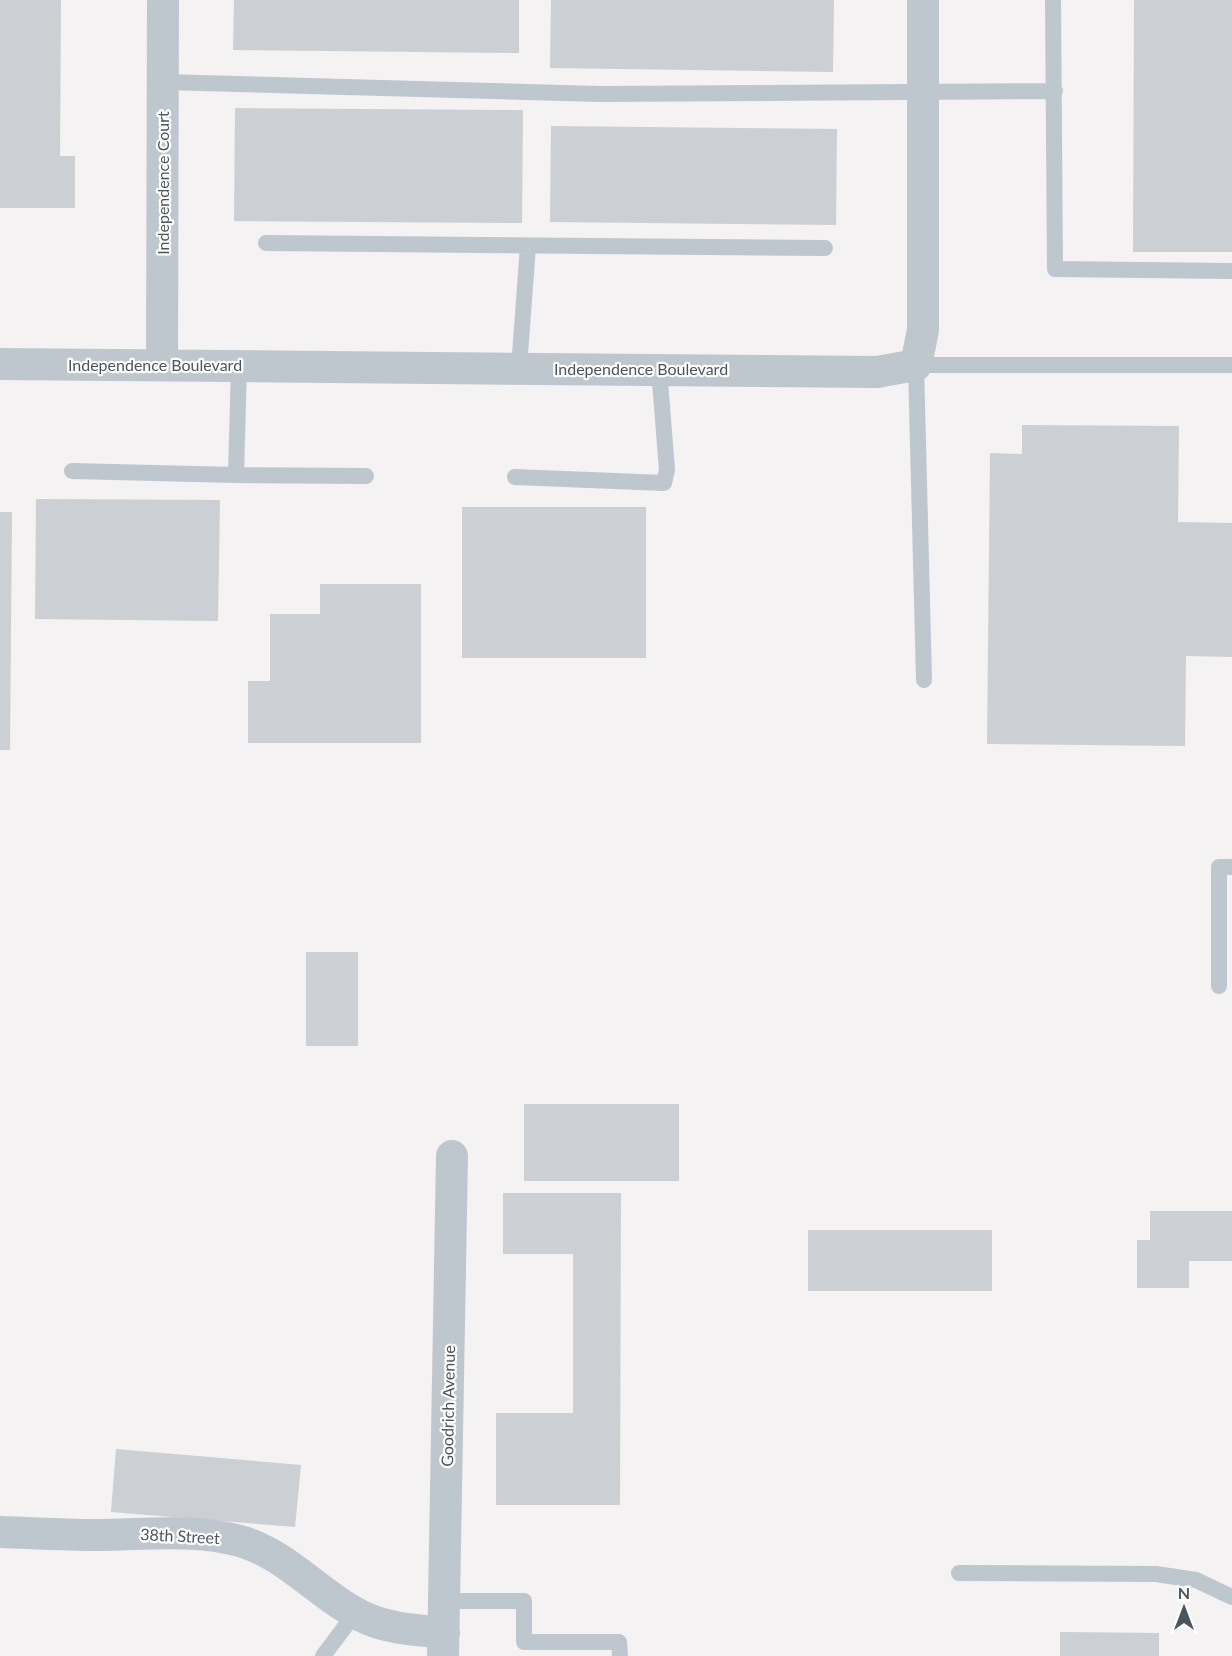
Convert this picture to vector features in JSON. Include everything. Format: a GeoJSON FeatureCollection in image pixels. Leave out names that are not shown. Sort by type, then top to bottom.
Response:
{"type":"FeatureCollection","features":[{"type":"Feature","properties":{"kind":"street","name":"Independence Court"},"geometry":{"type":"LineString","coordinates":[[162,365],[163,0]]}},
{"type":"Feature","properties":{"kind":"street"},"geometry":{"type":"LineString","coordinates":[[916,365],[923,330],[923,0]]}},
{"type":"Feature","properties":{"kind":"street","name":"Independence Boulevard"},"geometry":{"type":"LineString","coordinates":[[0,364],[877,372],[916,365]]}},
{"type":"Feature","properties":{"kind":"street","name":"Goodrich Avenue"},"geometry":{"type":"LineString","coordinates":[[443,1645],[452,1156]]}},
{"type":"Feature","properties":{"kind":"street","name":"38th Street"},"geometry":{"type":"LineString","coordinates":[[0,1532],[97,1535],[179,1533],[210,1535],[242,1542],[277,1558],[356,1612],[379,1623],[443,1645]]}},
{"type":"Feature","properties":{"kind":"lane"},"geometry":{"type":"LineString","coordinates":[[1053,0],[1055,269],[1232,271]]}},
{"type":"Feature","properties":{"kind":"lane"},"geometry":{"type":"LineString","coordinates":[[163,82],[600,94],[1055,91]]}},
{"type":"Feature","properties":{"kind":"lane"},"geometry":{"type":"LineString","coordinates":[[266,243],[825,248]]}},
{"type":"Feature","properties":{"kind":"lane"},"geometry":{"type":"LineString","coordinates":[[519,368],[528,246]]}},
{"type":"Feature","properties":{"kind":"lane"},"geometry":{"type":"LineString","coordinates":[[924,680],[916,365],[1232,365]]}},
{"type":"Feature","properties":{"kind":"lane"},"geometry":{"type":"LineString","coordinates":[[236,475],[239,366]]}},
{"type":"Feature","properties":{"kind":"lane"},"geometry":{"type":"LineString","coordinates":[[515,477],[664,483],[667,470],[659,369]]}},
{"type":"Feature","properties":{"kind":"lane"},"geometry":{"type":"LineString","coordinates":[[72,471],[366,476]]}},
{"type":"Feature","properties":{"kind":"lane"},"geometry":{"type":"LineString","coordinates":[[1219,986],[1219,867],[1232,867]]}},
{"type":"Feature","properties":{"kind":"lane"},"geometry":{"type":"LineString","coordinates":[[959,1573],[1156,1574],[1196,1580],[1232,1597]]}},
{"type":"Feature","properties":{"kind":"lane"},"geometry":{"type":"LineString","coordinates":[[444,1601],[524,1601],[524,1642],[620,1642],[620,1656]]}},
{"type":"Feature","properties":{"kind":"lane"},"geometry":{"type":"LineString","coordinates":[[323,1656],[356,1612]]}},
{"type":"Feature","properties":{"kind":"building"},"geometry":{"type":"Polygon","coordinates":[[[0,0],[61,0],[60,156],[75,156],[75,208],[0,208],[0,0]]]}},
{"type":"Feature","properties":{"kind":"building"},"geometry":{"type":"Polygon","coordinates":[[[234,0],[519,0],[519,53],[233,50],[234,0]]]}},
{"type":"Feature","properties":{"kind":"building"},"geometry":{"type":"Polygon","coordinates":[[[551,0],[834,0],[833,72],[550,68],[551,0]]]}},
{"type":"Feature","properties":{"kind":"building"},"geometry":{"type":"Polygon","coordinates":[[[1134,0],[1232,0],[1232,252],[1133,252],[1134,0]]]}},
{"type":"Feature","properties":{"kind":"building"},"geometry":{"type":"Polygon","coordinates":[[[235,108],[523,110],[522,223],[234,221],[235,108]]]}},
{"type":"Feature","properties":{"kind":"building"},"geometry":{"type":"Polygon","coordinates":[[[551,126],[837,129],[836,225],[550,222],[551,126]]]}},
{"type":"Feature","properties":{"kind":"building"},"geometry":{"type":"Polygon","coordinates":[[[1022,425],[1179,426],[1178,522],[1232,523],[1232,657],[1186,656],[1185,746],[987,744],[990,453],[1022,454],[1022,425]]]}},
{"type":"Feature","properties":{"kind":"building"},"geometry":{"type":"Polygon","coordinates":[[[36,499],[220,500],[218,621],[35,619],[36,499]]]}},
{"type":"Feature","properties":{"kind":"building"},"geometry":{"type":"Polygon","coordinates":[[[462,507],[646,507],[646,658],[462,658],[462,507]]]}},
{"type":"Feature","properties":{"kind":"building"},"geometry":{"type":"Polygon","coordinates":[[[0,512],[12,512],[10,750],[0,750],[0,512]]]}},
{"type":"Feature","properties":{"kind":"building"},"geometry":{"type":"Polygon","coordinates":[[[320,584],[421,584],[421,743],[248,743],[248,681],[270,681],[270,614],[320,614],[320,584]]]}},
{"type":"Feature","properties":{"kind":"building"},"geometry":{"type":"Polygon","coordinates":[[[306,952],[358,952],[358,1046],[306,1046],[306,952]]]}},
{"type":"Feature","properties":{"kind":"building"},"geometry":{"type":"Polygon","coordinates":[[[524,1104],[679,1104],[679,1181],[524,1181],[524,1104]]]}},
{"type":"Feature","properties":{"kind":"building"},"geometry":{"type":"Polygon","coordinates":[[[503,1193],[621,1193],[620,1505],[496,1505],[496,1413],[573,1413],[573,1254],[503,1254],[503,1193]]]}},
{"type":"Feature","properties":{"kind":"building"},"geometry":{"type":"Polygon","coordinates":[[[1150,1211],[1232,1211],[1232,1261],[1189,1261],[1189,1288],[1137,1288],[1137,1240],[1150,1240],[1150,1211]]]}},
{"type":"Feature","properties":{"kind":"building"},"geometry":{"type":"Polygon","coordinates":[[[808,1230],[992,1230],[992,1291],[808,1291],[808,1230]]]}},
{"type":"Feature","properties":{"kind":"building"},"geometry":{"type":"Polygon","coordinates":[[[116,1449],[301,1465],[295,1527],[111,1512],[116,1449]]]}},
{"type":"Feature","properties":{"kind":"building"},"geometry":{"type":"Polygon","coordinates":[[[1060,1632],[1159,1633],[1159,1656],[1060,1656],[1060,1632]]]}}]}
